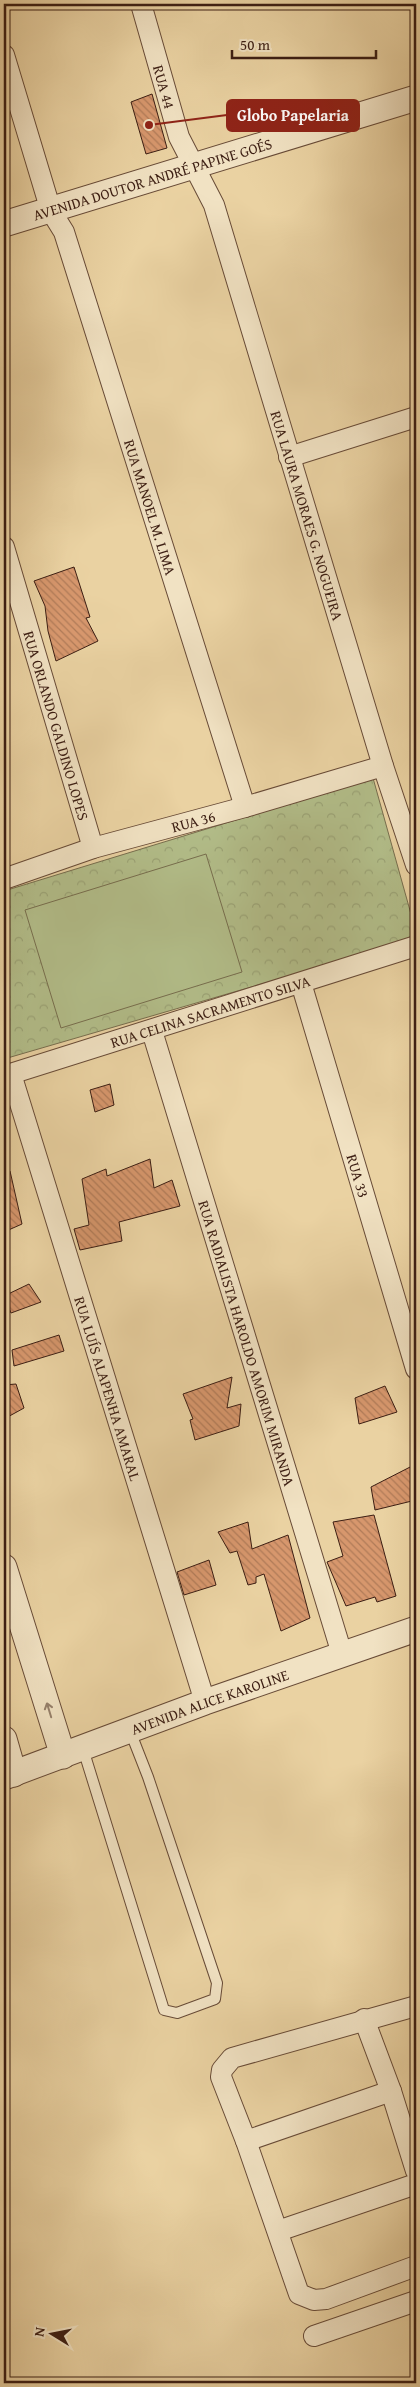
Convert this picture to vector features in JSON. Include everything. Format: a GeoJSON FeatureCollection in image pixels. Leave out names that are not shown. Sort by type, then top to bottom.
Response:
{"type":"FeatureCollection","features":[{"type":"Feature","properties":{"kind":"street","name":"RUA 44"},"geometry":{"type":"LineString","coordinates":[[147,5],[179,137],[194,167]]}},
{"type":"Feature","properties":{"kind":"street","name":"RUA MANOEL M. LIMA"},"geometry":{"type":"LineString","coordinates":[[4,55],[51,210],[64,232],[245,807]]}},
{"type":"Feature","properties":{"kind":"street","name":"AVENIDA DOUTOR ANDRÉ PAPINE GOÉS"},"geometry":{"type":"LineString","coordinates":[[4,224],[416,98]]}},
{"type":"Feature","properties":{"kind":"street","name":"RUA LAURA MORAES G. NOGUEIRA"},"geometry":{"type":"LineString","coordinates":[[194,167],[214,205],[383,766],[416,865]]}},
{"type":"Feature","properties":{"kind":"street"},"geometry":{"type":"LineString","coordinates":[[289,457],[416,416]]}},
{"type":"Feature","properties":{"kind":"street","name":"RUA ORLANDO GALDINO LOPES"},"geometry":{"type":"LineString","coordinates":[[4,547],[92,848]]}},
{"type":"Feature","properties":{"kind":"street","name":"RUA 36"},"geometry":{"type":"LineString","coordinates":[[4,879],[92,848],[245,807],[383,766]]}},
{"type":"Feature","properties":{"kind":"street","name":"RUA CELINA SACRAMENTO SILVA"},"geometry":{"type":"LineString","coordinates":[[8,1075],[416,946]]}},
{"type":"Feature","properties":{"kind":"street","name":"RUA 33"},"geometry":{"type":"LineString","coordinates":[[301,983],[416,1369]]}},
{"type":"Feature","properties":{"kind":"street","name":"RUA RADIALISTA HAROLDO AMORIM MIRANDA"},"geometry":{"type":"LineString","coordinates":[[152,1031],[342,1654]]}},
{"type":"Feature","properties":{"kind":"street","name":"RUA LUÍS ALAPENHA AMARAL"},"geometry":{"type":"LineString","coordinates":[[8,1075],[205,1702]]}},
{"type":"Feature","properties":{"kind":"street"},"geometry":{"type":"LineString","coordinates":[[4,1567],[73,1753]]}},
{"type":"Feature","properties":{"kind":"street","name":"AVENIDA ALICE KAROLINE"},"geometry":{"type":"LineString","coordinates":[[9,1775],[73,1753],[205,1702],[416,1629]]}},
{"type":"Feature","properties":{"kind":"street"},"geometry":{"type":"LineString","coordinates":[[4,1739],[9,1775]]}},
{"type":"Feature","properties":{"kind":"street"},"geometry":{"type":"LineString","coordinates":[[416,2006],[364,2019],[232,2058],[222,2070],[221,2077],[246,2141],[299,2294],[314,2300],[326,2299],[416,2266]]}},
{"type":"Feature","properties":{"kind":"street"},"geometry":{"type":"LineString","coordinates":[[364,2019],[391,2091],[416,2171]]}},
{"type":"Feature","properties":{"kind":"street"},"geometry":{"type":"LineString","coordinates":[[246,2141],[391,2091]]}},
{"type":"Feature","properties":{"kind":"street"},"geometry":{"type":"LineString","coordinates":[[278,2231],[416,2184]]}},
{"type":"Feature","properties":{"kind":"street"},"geometry":{"type":"LineString","coordinates":[[314,2336],[416,2301]]}},
{"type":"Feature","properties":{"kind":"lane"},"geometry":{"type":"LineString","coordinates":[[73,1753],[164,2010],[177,2013],[215,1999],[217,1983],[151,1786],[130,1731]]}},
{"type":"Feature","properties":{"kind":"green space"},"geometry":{"type":"Polygon","coordinates":[[[373,778],[416,932],[416,939],[4,1059],[4,891],[373,778]]]}},
{"type":"Feature","properties":{"kind":"green space"},"geometry":{"type":"Polygon","coordinates":[[[206,854],[242,972],[61,1028],[25,910],[206,854]]]}},
{"type":"Feature","properties":{"kind":"building"},"geometry":{"type":"Polygon","coordinates":[[[152,94],[167,148],[146,154],[131,102],[152,94]]]}},
{"type":"Feature","properties":{"kind":"building"},"geometry":{"type":"Polygon","coordinates":[[[74,567],[90,617],[86,618],[98,641],[56,661],[48,631],[45,606],[34,581],[74,567]]]}},
{"type":"Feature","properties":{"kind":"building"},"geometry":{"type":"Polygon","coordinates":[[[110,1084],[114,1105],[95,1112],[90,1090],[110,1084]]]}},
{"type":"Feature","properties":{"kind":"building"},"geometry":{"type":"Polygon","coordinates":[[[150,1159],[154,1188],[172,1180],[180,1206],[119,1222],[122,1241],[80,1250],[74,1229],[89,1225],[82,1179],[106,1169],[107,1176],[150,1159]]]}},
{"type":"Feature","properties":{"kind":"building"},"geometry":{"type":"Polygon","coordinates":[[[4,1171],[10,1171],[22,1224],[4,1232],[4,1171]]]}},
{"type":"Feature","properties":{"kind":"building"},"geometry":{"type":"Polygon","coordinates":[[[29,1284],[41,1302],[11,1313],[4,1296],[29,1284]]]}},
{"type":"Feature","properties":{"kind":"building"},"geometry":{"type":"Polygon","coordinates":[[[59,1335],[64,1351],[14,1366],[12,1350],[59,1335]]]}},
{"type":"Feature","properties":{"kind":"building"},"geometry":{"type":"Polygon","coordinates":[[[232,1377],[227,1408],[241,1404],[239,1426],[195,1440],[190,1420],[193,1419],[183,1394],[232,1377]]]}},
{"type":"Feature","properties":{"kind":"building"},"geometry":{"type":"Polygon","coordinates":[[[16,1384],[24,1408],[4,1419],[4,1385],[16,1384]]]}},
{"type":"Feature","properties":{"kind":"building"},"geometry":{"type":"Polygon","coordinates":[[[385,1386],[397,1412],[359,1424],[355,1398],[385,1386]]]}},
{"type":"Feature","properties":{"kind":"building"},"geometry":{"type":"Polygon","coordinates":[[[416,1464],[416,1500],[375,1510],[371,1487],[416,1464]]]}},
{"type":"Feature","properties":{"kind":"building"},"geometry":{"type":"Polygon","coordinates":[[[374,1515],[396,1596],[377,1602],[375,1597],[346,1606],[327,1562],[343,1556],[333,1522],[374,1515]]]}},
{"type":"Feature","properties":{"kind":"building"},"geometry":{"type":"Polygon","coordinates":[[[248,1522],[252,1549],[288,1535],[310,1618],[281,1631],[264,1574],[256,1577],[256,1583],[248,1585],[237,1551],[230,1553],[218,1532],[248,1522]]]}},
{"type":"Feature","properties":{"kind":"building"},"geometry":{"type":"Polygon","coordinates":[[[209,1560],[216,1585],[184,1595],[177,1572],[209,1560]]]}},
{"type":"Feature","properties":{"kind":"place","name":"Globo Papelaria"},"geometry":{"type":"Point","coordinates":[149,125]}}]}
